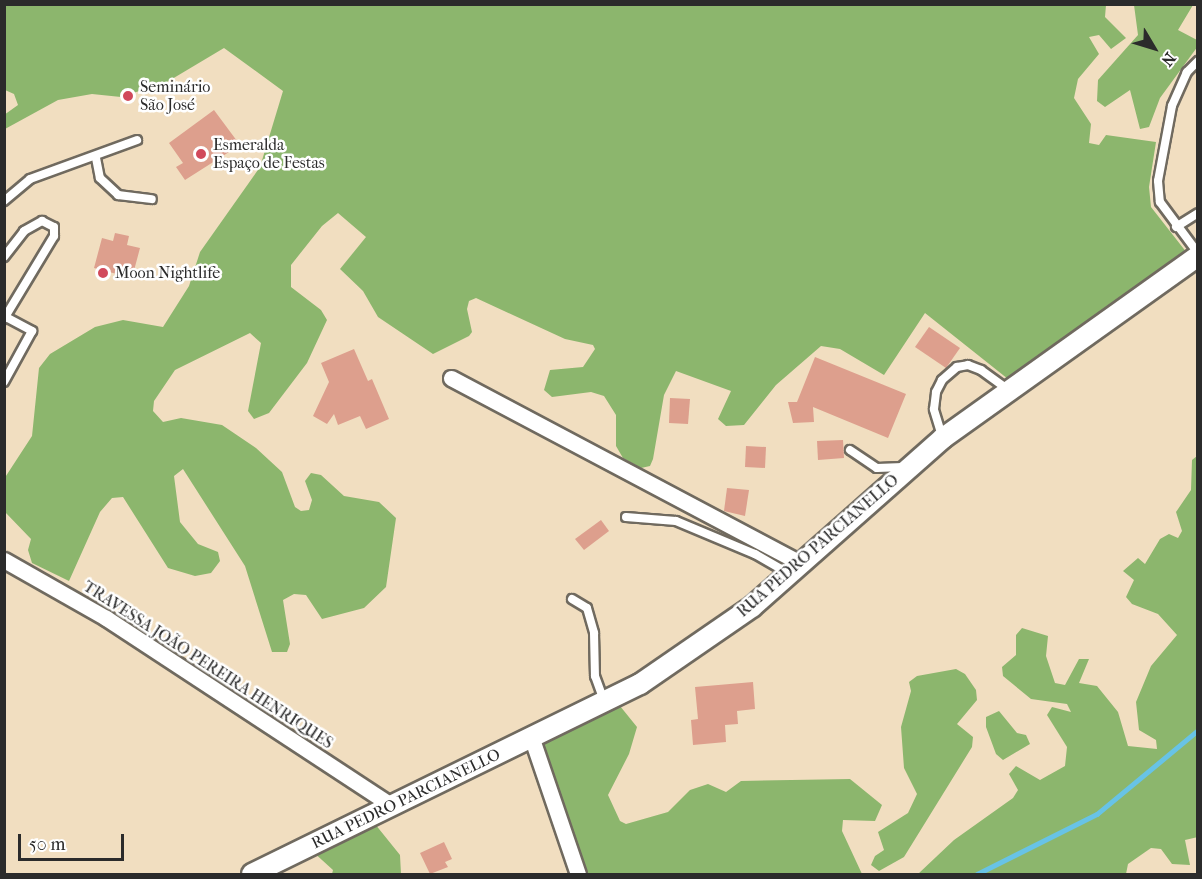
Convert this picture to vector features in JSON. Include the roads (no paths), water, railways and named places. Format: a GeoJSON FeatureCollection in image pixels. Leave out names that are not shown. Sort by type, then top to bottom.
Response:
{"type":"FeatureCollection","features":[{"type":"Feature","properties":{"kind":"street","name":"RUA PEDRO PARCIANELLO"},"geometry":{"type":"LineString","coordinates":[[252,874],[532,739],[640,684],[752,606],[943,438],[1007,389],[1197,255]]}},
{"type":"Feature","properties":{"kind":"street"},"geometry":{"type":"LineString","coordinates":[[451,378],[796,568]]}},
{"type":"Feature","properties":{"kind":"street","name":"TRAVESSA JOÃO PEREIRA HENRIQUES"},"geometry":{"type":"LineString","coordinates":[[4,560],[106,618],[391,805]]}},
{"type":"Feature","properties":{"kind":"street"},"geometry":{"type":"LineString","coordinates":[[532,739],[578,874]]}},
{"type":"Feature","properties":{"kind":"lane"},"geometry":{"type":"LineString","coordinates":[[1197,61],[1187,72],[1172,106],[1158,181],[1160,202],[1197,255]]}},
{"type":"Feature","properties":{"kind":"lane"},"geometry":{"type":"LineString","coordinates":[[4,201],[30,179],[96,158],[137,140]]}},
{"type":"Feature","properties":{"kind":"lane"},"geometry":{"type":"LineString","coordinates":[[96,158],[100,178],[118,195],[152,199]]}},
{"type":"Feature","properties":{"kind":"lane"},"geometry":{"type":"LineString","coordinates":[[1176,227],[1197,213]]}},
{"type":"Feature","properties":{"kind":"lane"},"geometry":{"type":"LineString","coordinates":[[4,256],[24,231],[42,221],[54,227],[54,236],[5,317],[32,331],[4,382]]}},
{"type":"Feature","properties":{"kind":"lane"},"geometry":{"type":"LineString","coordinates":[[943,438],[934,409],[936,392],[942,380],[957,367],[981,370],[1007,389]]}},
{"type":"Feature","properties":{"kind":"lane"},"geometry":{"type":"LineString","coordinates":[[850,450],[877,468],[910,467]]}},
{"type":"Feature","properties":{"kind":"lane"},"geometry":{"type":"LineString","coordinates":[[626,517],[676,521],[754,554],[796,568]]}},
{"type":"Feature","properties":{"kind":"lane"},"geometry":{"type":"LineString","coordinates":[[572,599],[587,608],[593,625],[596,676],[605,703]]}},
{"type":"Feature","properties":{"kind":"waterway"},"geometry":{"type":"LineString","coordinates":[[977,874],[1097,814],[1198,730]]}},
{"type":"Feature","properties":{"kind":"place","name":"Seminário São José"},"geometry":{"type":"Point","coordinates":[128,96]}},
{"type":"Feature","properties":{"kind":"place","name":"Esmeralda Espaço de Festas"},"geometry":{"type":"Point","coordinates":[201,154]}},
{"type":"Feature","properties":{"kind":"place","name":"Moon Nightlife"},"geometry":{"type":"Point","coordinates":[103,273]}}]}
